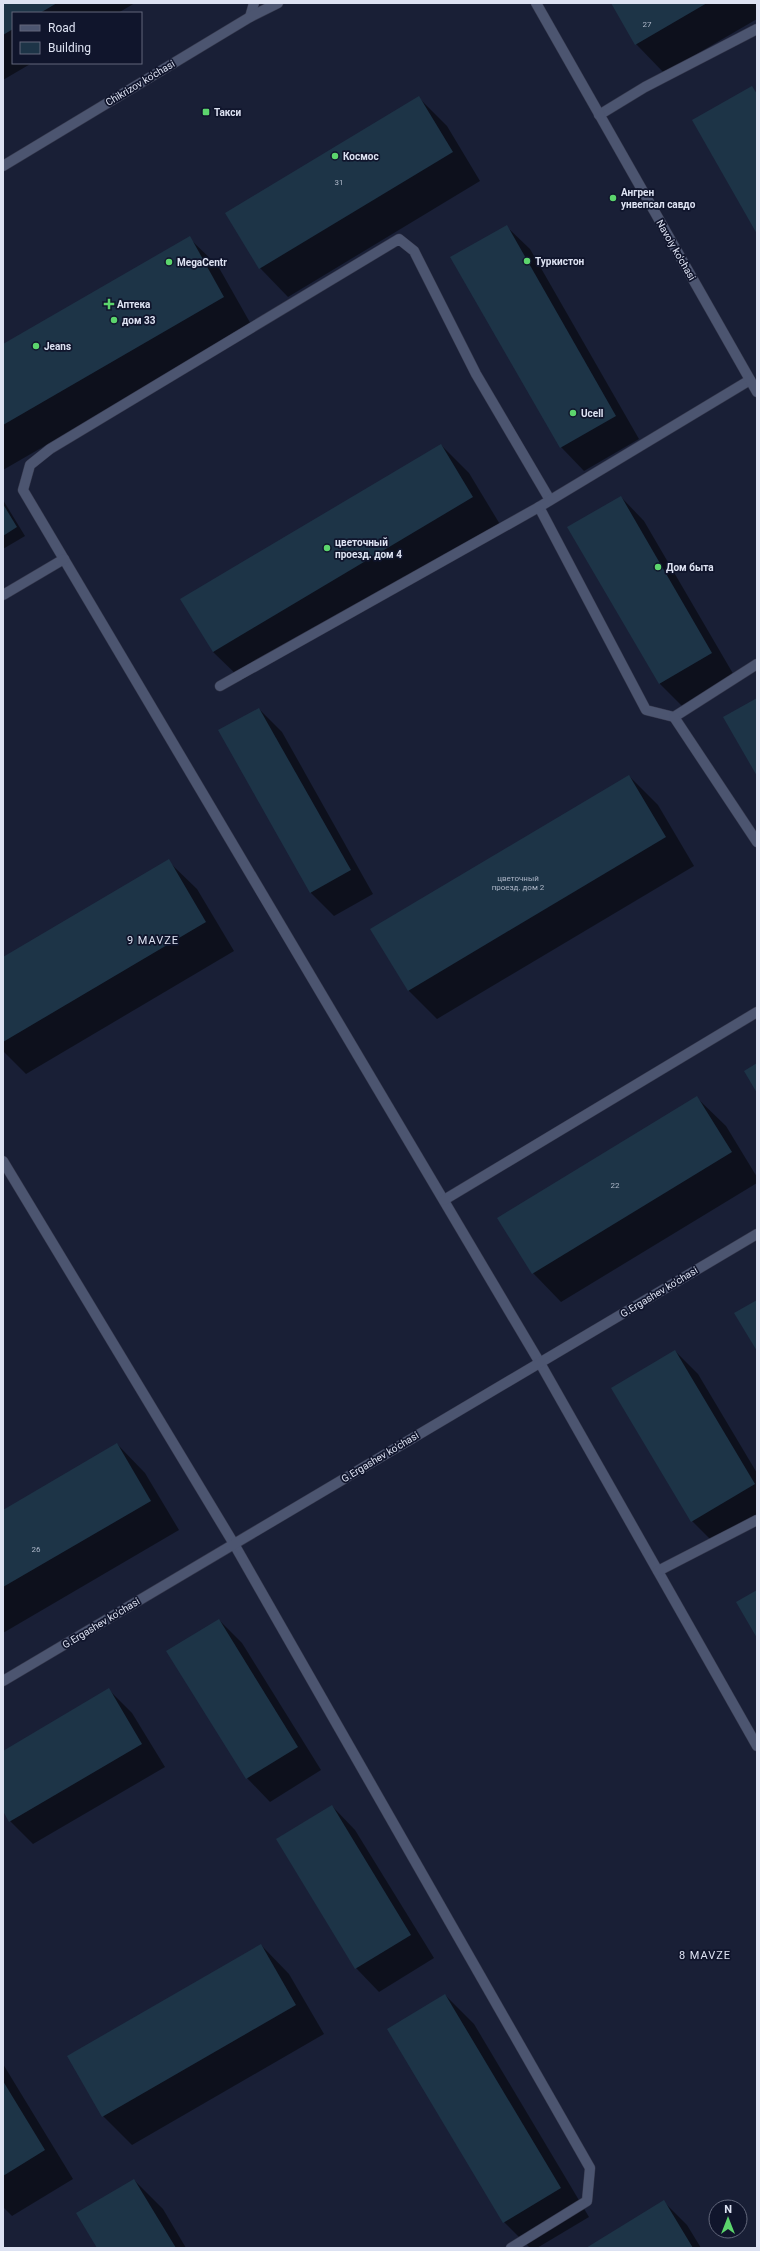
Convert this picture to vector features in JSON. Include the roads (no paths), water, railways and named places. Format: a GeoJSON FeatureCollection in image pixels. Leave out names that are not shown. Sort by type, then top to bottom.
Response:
{"type":"FeatureCollection","features":[{"type":"Feature","properties":{"kind":"street"},"geometry":{"type":"LineString","coordinates":[[250,17],[254,3]]}},
{"type":"Feature","properties":{"kind":"street","name":"Chikrizov ko'chasi"},"geometry":{"type":"LineString","coordinates":[[3,166],[250,17],[278,3]]}},
{"type":"Feature","properties":{"kind":"street","name":"Navoiy ko'chasi"},"geometry":{"type":"LineString","coordinates":[[536,3],[757,392]]}},
{"type":"Feature","properties":{"kind":"street"},"geometry":{"type":"LineString","coordinates":[[599,115],[645,87],[757,28]]}},
{"type":"Feature","properties":{"kind":"street"},"geometry":{"type":"LineString","coordinates":[[550,500],[476,374],[414,251],[399,239],[50,448],[30,465],[23,490],[540,1363],[757,1746]]}},
{"type":"Feature","properties":{"kind":"street"},"geometry":{"type":"LineString","coordinates":[[220,686],[538,507],[750,380]]}},
{"type":"Feature","properties":{"kind":"street"},"geometry":{"type":"LineString","coordinates":[[538,507],[646,710],[674,717],[757,842]]}},
{"type":"Feature","properties":{"kind":"street"},"geometry":{"type":"LineString","coordinates":[[3,595],[64,559]]}},
{"type":"Feature","properties":{"kind":"street"},"geometry":{"type":"LineString","coordinates":[[674,717],[757,664]]}},
{"type":"Feature","properties":{"kind":"street"},"geometry":{"type":"LineString","coordinates":[[444,1200],[757,1012]]}},
{"type":"Feature","properties":{"kind":"street"},"geometry":{"type":"LineString","coordinates":[[3,1161],[234,1544],[590,2168],[587,2201],[511,2248]]}},
{"type":"Feature","properties":{"kind":"street","name":"G.Ergashev ko'chasi"},"geometry":{"type":"LineString","coordinates":[[3,1681],[757,1234]]}},
{"type":"Feature","properties":{"kind":"street"},"geometry":{"type":"LineString","coordinates":[[658,1571],[757,1520]]}},
{"type":"Feature","properties":{"kind":"place","name":"Такси"},"geometry":{"type":"Point","coordinates":[206,112]}},
{"type":"Feature","properties":{"kind":"place","name":"Космос"},"geometry":{"type":"Point","coordinates":[335,156]}},
{"type":"Feature","properties":{"kind":"place","name":"Ангрен унвепсал савдо"},"geometry":{"type":"Point","coordinates":[613,198]}},
{"type":"Feature","properties":{"kind":"place","name":"Туркистон"},"geometry":{"type":"Point","coordinates":[527,261]}},
{"type":"Feature","properties":{"kind":"place","name":"MegaCentr"},"geometry":{"type":"Point","coordinates":[169,262]}},
{"type":"Feature","properties":{"kind":"place","name":"Аптека"},"geometry":{"type":"Point","coordinates":[109,304]}},
{"type":"Feature","properties":{"kind":"place","name":"дом 33"},"geometry":{"type":"Point","coordinates":[114,320]}},
{"type":"Feature","properties":{"kind":"place","name":"Jeans"},"geometry":{"type":"Point","coordinates":[36,346]}},
{"type":"Feature","properties":{"kind":"place","name":"Ucell"},"geometry":{"type":"Point","coordinates":[573,413]}},
{"type":"Feature","properties":{"kind":"place","name":"цветочный проезд. дом 4"},"geometry":{"type":"Point","coordinates":[327,548]}},
{"type":"Feature","properties":{"kind":"place","name":"Дом быта"},"geometry":{"type":"Point","coordinates":[658,567]}},
{"type":"Feature","properties":{"kind":"district","name":"9 MAVZE"},"geometry":{"type":"Point","coordinates":[153,940]}},
{"type":"Feature","properties":{"kind":"district","name":"8 MAVZE"},"geometry":{"type":"Point","coordinates":[705,1955]}}]}
